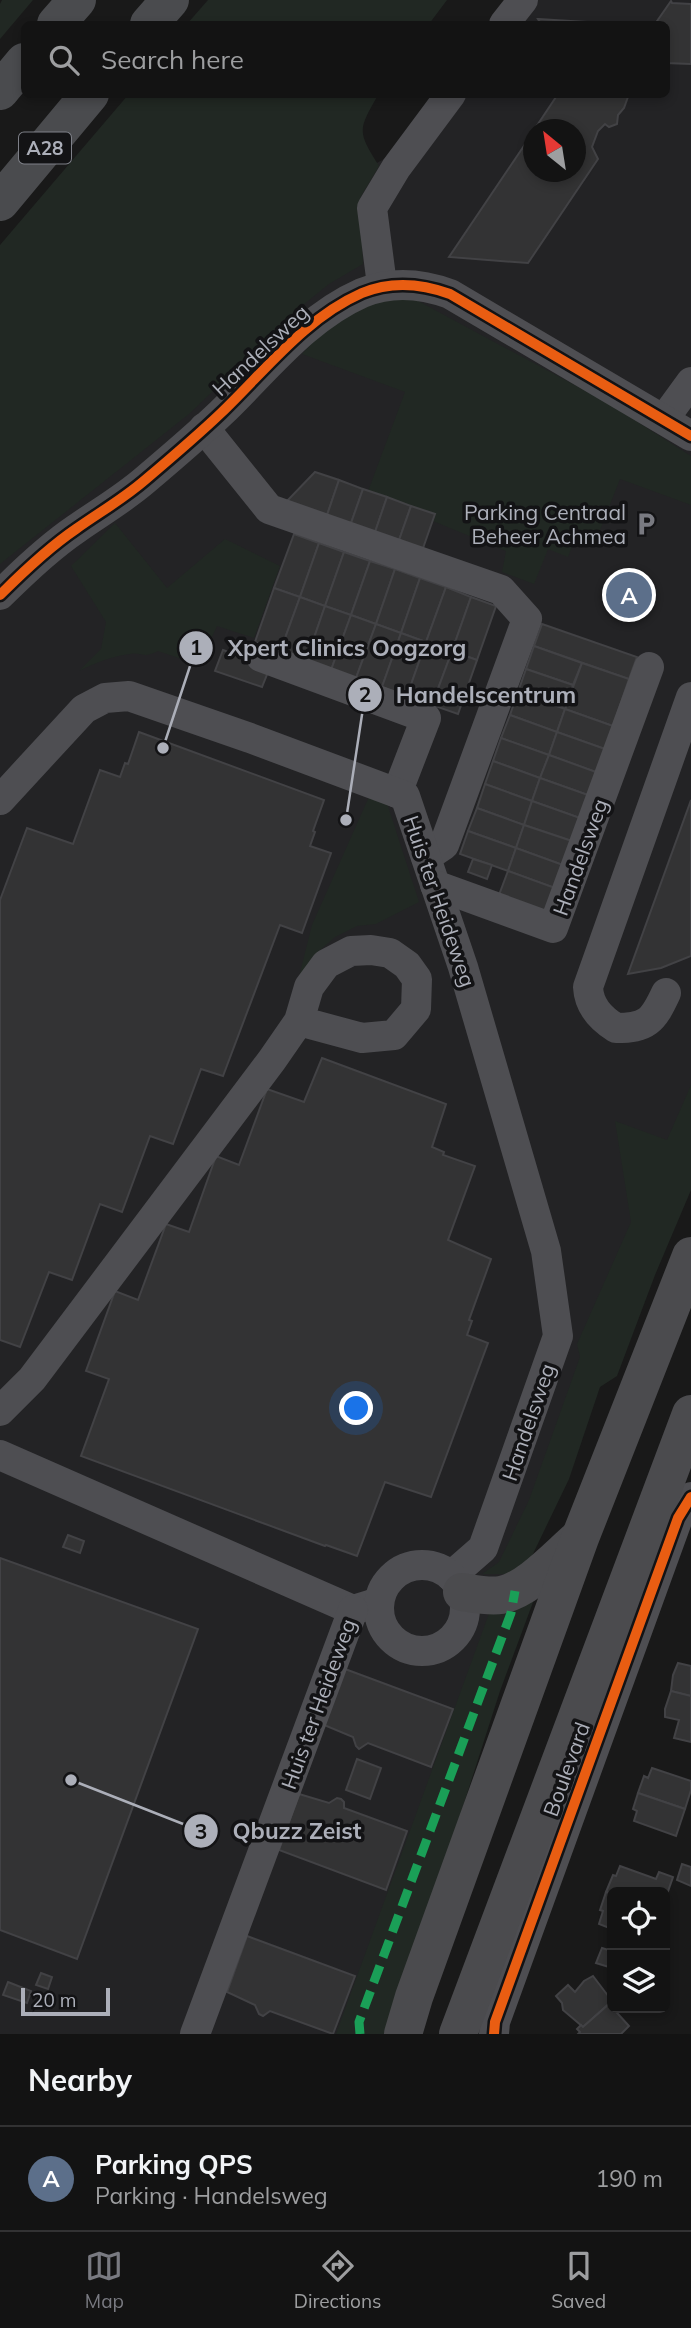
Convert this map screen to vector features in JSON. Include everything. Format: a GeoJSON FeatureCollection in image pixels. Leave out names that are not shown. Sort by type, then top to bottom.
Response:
{"type":"FeatureCollection","features":[{"type":"Feature","properties":{"kind":"highway"},"geometry":{"type":"LineString","coordinates":[[59,21],[77,0]]}},
{"type":"Feature","properties":{"kind":"highway"},"geometry":{"type":"LineString","coordinates":[[152,21],[170,0]]}},
{"type":"Feature","properties":{"kind":"highway"},"geometry":{"type":"LineString","coordinates":[[0,91],[21,66]]}},
{"type":"Feature","properties":{"kind":"highway","name":"A28"},"geometry":{"type":"LineString","coordinates":[[0,202],[87,98]]}},
{"type":"Feature","properties":{"kind":"main road"},"geometry":{"type":"LineString","coordinates":[[403,2034],[580,1538],[691,1256]]}},
{"type":"Feature","properties":{"kind":"main road","name":"Boulevard"},"geometry":{"type":"LineString","coordinates":[[458,2034],[691,1414]]}},
{"type":"Feature","properties":{"kind":"main road"},"geometry":{"type":"LineString","coordinates":[[457,1584],[490,1595],[515,1591],[580,1538]]}},
{"type":"Feature","properties":{"kind":"street"},"geometry":{"type":"LineString","coordinates":[[506,21],[523,0]]}},
{"type":"Feature","properties":{"kind":"street"},"geometry":{"type":"LineString","coordinates":[[383,285],[372,208],[396,168],[448,98]]}},
{"type":"Feature","properties":{"kind":"street","name":"Handelsweg"},"geometry":{"type":"LineString","coordinates":[[0,595],[38,558],[77,528],[116,504],[204,428],[296,337],[345,302],[383,285],[422,286],[450,294],[691,436]]}},
{"type":"Feature","properties":{"kind":"street"},"geometry":{"type":"LineString","coordinates":[[664,419],[691,382]]}},
{"type":"Feature","properties":{"kind":"street"},"geometry":{"type":"LineString","coordinates":[[204,428],[269,509],[501,590],[527,619],[444,845],[426,857]]}},
{"type":"Feature","properties":{"kind":"street"},"geometry":{"type":"LineString","coordinates":[[261,657],[426,718],[397,793]]}},
{"type":"Feature","properties":{"kind":"street","name":"Handelsweg"},"geometry":{"type":"LineString","coordinates":[[435,885],[553,928],[649,667]]}},
{"type":"Feature","properties":{"kind":"street","name":"Huis ter Heideweg"},"geometry":{"type":"LineString","coordinates":[[0,800],[84,709],[105,698],[129,696],[405,796],[463,967],[546,1251]]}},
{"type":"Feature","properties":{"kind":"street"},"geometry":{"type":"LineString","coordinates":[[666,993],[657,1013],[648,1022],[637,1028],[616,1028],[598,1013],[589,998],[588,987],[691,697]]}},
{"type":"Feature","properties":{"kind":"street"},"geometry":{"type":"LineString","coordinates":[[0,1411],[32,1379],[299,1021]]}},
{"type":"Feature","properties":{"kind":"street","name":"Handelsweg"},"geometry":{"type":"LineString","coordinates":[[457,1584],[483,1548],[558,1336],[546,1251]]}},
{"type":"Feature","properties":{"kind":"street","name":"Huis ter Heideweg"},"geometry":{"type":"LineString","coordinates":[[0,1455],[366,1606],[195,2034]]}},
{"type":"Feature","properties":{"kind":"street","name":"Boulevard"},"geometry":{"type":"LineString","coordinates":[[494,2034],[495,2022],[684,1507]]}},
{"type":"Feature","properties":{"kind":"street"},"geometry":{"type":"LineString","coordinates":[[414,1565],[427,1565],[440,1569],[457,1584],[465,1606],[457,1633],[447,1643],[434,1650],[420,1651],[393,1641],[384,1630],[379,1616],[366,1606],[383,1590],[390,1578],[401,1570],[414,1565]]}},
{"type":"Feature","properties":{"kind":"shaded area"},"geometry":{"type":"Polygon","coordinates":[[[2,0],[33,0],[0,39],[0,4],[2,0]]]}},
{"type":"Feature","properties":{"kind":"shaded area"},"geometry":{"type":"Polygon","coordinates":[[[208,0],[447,0],[431,21],[190,21],[208,0]]]}},
{"type":"Feature","properties":{"kind":"shaded area"},"geometry":{"type":"Polygon","coordinates":[[[522,0],[691,0],[691,1097],[529,1522],[382,2034],[0,2034],[0,542],[323,192],[410,145],[447,98],[670,98],[670,21],[505,21],[522,0]]]}},
{"type":"Feature","properties":{"kind":"shaded area"},"geometry":{"type":"Polygon","coordinates":[[[125,98],[376,98],[363,131],[367,145],[379,166],[360,198],[363,264],[329,284],[303,305],[189,414],[0,564],[0,245],[125,98]]]}},
{"type":"Feature","properties":{"kind":"shaded area"},"geometry":{"type":"Polygon","coordinates":[[[394,288],[606,402],[691,456],[691,505],[620,479],[595,543],[576,536],[568,557],[548,549],[534,584],[502,572],[506,551],[367,494],[405,392],[302,354],[325,329],[394,288]]]}},
{"type":"Feature","properties":{"kind":"shaded area"},"geometry":{"type":"Polygon","coordinates":[[[115,523],[167,588],[225,539],[280,566],[254,638],[217,626],[199,665],[158,651],[149,655],[117,656],[79,671],[101,649],[106,622],[71,566],[115,523]]]}},
{"type":"Feature","properties":{"kind":"shaded area"},"geometry":{"type":"Polygon","coordinates":[[[372,790],[385,797],[419,902],[376,924],[357,926],[335,937],[319,951],[310,970],[297,985],[312,925],[372,790]]]}},
{"type":"Feature","properties":{"kind":"shaded area"},"geometry":{"type":"Polygon","coordinates":[[[691,1085],[691,1190],[617,1376],[600,1387],[569,1479],[532,1556],[514,1574],[482,1574],[499,1562],[529,1500],[580,1357],[577,1344],[631,1222],[615,1121],[667,1140],[691,1085]]]}},
{"type":"Feature","properties":{"kind":"shaded area"},"geometry":{"type":"Polygon","coordinates":[[[545,1570],[500,1691],[390,2034],[336,2034],[491,1608],[545,1570]]]}},
{"type":"Feature","properties":{"kind":"building"},"geometry":{"type":"Polygon","coordinates":[[[671,1],[691,4],[691,64],[670,63],[670,21],[657,21],[671,1]]]}},
{"type":"Feature","properties":{"kind":"building"},"geometry":{"type":"Polygon","coordinates":[[[538,19],[571,21],[539,21],[538,19]]]}},
{"type":"Feature","properties":{"kind":"building"},"geometry":{"type":"Polygon","coordinates":[[[555,98],[628,98],[618,115],[617,124],[609,127],[605,124],[598,131],[592,147],[598,159],[586,177],[586,119],[541,119],[555,98]]]}},
{"type":"Feature","properties":{"kind":"building"},"geometry":{"type":"Polygon","coordinates":[[[523,147],[523,182],[583,182],[528,263],[449,257],[523,147]]]}},
{"type":"Feature","properties":{"kind":"building"},"geometry":{"type":"Polygon","coordinates":[[[315,472],[339,480],[326,518],[285,503],[315,472]]]}},
{"type":"Feature","properties":{"kind":"building"},"geometry":{"type":"Polygon","coordinates":[[[339,480],[363,489],[350,526],[326,518],[339,480]]]}},
{"type":"Feature","properties":{"kind":"building"},"geometry":{"type":"Polygon","coordinates":[[[363,489],[387,497],[374,535],[350,526],[363,489]]]}},
{"type":"Feature","properties":{"kind":"building"},"geometry":{"type":"Polygon","coordinates":[[[387,497],[411,506],[398,543],[374,535],[387,497]]]}},
{"type":"Feature","properties":{"kind":"building"},"geometry":{"type":"Polygon","coordinates":[[[411,506],[435,514],[422,551],[398,543],[411,506]]]}},
{"type":"Feature","properties":{"kind":"building"},"geometry":{"type":"Polygon","coordinates":[[[294,534],[319,543],[300,597],[274,588],[294,534]]]}},
{"type":"Feature","properties":{"kind":"building"},"geometry":{"type":"Polygon","coordinates":[[[319,543],[344,552],[325,606],[300,597],[319,543]]]}},
{"type":"Feature","properties":{"kind":"building"},"geometry":{"type":"Polygon","coordinates":[[[344,552],[370,561],[351,615],[325,606],[344,552]]]}},
{"type":"Feature","properties":{"kind":"building"},"geometry":{"type":"Polygon","coordinates":[[[370,561],[395,569],[376,624],[351,615],[370,561]]]}},
{"type":"Feature","properties":{"kind":"building"},"geometry":{"type":"Polygon","coordinates":[[[395,569],[420,578],[401,633],[376,624],[395,569]]]}},
{"type":"Feature","properties":{"kind":"building"},"geometry":{"type":"Polygon","coordinates":[[[420,578],[446,587],[426,642],[401,633],[420,578]]]}},
{"type":"Feature","properties":{"kind":"building"},"geometry":{"type":"Polygon","coordinates":[[[446,587],[471,597],[452,651],[426,642],[446,587]]]}},
{"type":"Feature","properties":{"kind":"building"},"geometry":{"type":"Polygon","coordinates":[[[274,588],[300,597],[280,652],[255,642],[274,588]]]}},
{"type":"Feature","properties":{"kind":"building"},"geometry":{"type":"Polygon","coordinates":[[[300,597],[325,606],[306,661],[280,652],[300,597]]]}},
{"type":"Feature","properties":{"kind":"building"},"geometry":{"type":"Polygon","coordinates":[[[471,597],[496,606],[477,660],[452,651],[471,597]]]}},
{"type":"Feature","properties":{"kind":"building"},"geometry":{"type":"Polygon","coordinates":[[[325,606],[351,615],[331,670],[306,661],[325,606]]]}},
{"type":"Feature","properties":{"kind":"building"},"geometry":{"type":"Polygon","coordinates":[[[351,615],[376,624],[356,678],[331,670],[351,615]]]}},
{"type":"Feature","properties":{"kind":"building"},"geometry":{"type":"Polygon","coordinates":[[[376,624],[401,633],[382,687],[356,678],[376,624]]]}},
{"type":"Feature","properties":{"kind":"building"},"geometry":{"type":"Polygon","coordinates":[[[542,624],[637,657],[629,679],[534,646],[542,624]]]}},
{"type":"Feature","properties":{"kind":"building"},"geometry":{"type":"Polygon","coordinates":[[[401,633],[426,642],[407,696],[382,687],[401,633]]]}},
{"type":"Feature","properties":{"kind":"building"},"geometry":{"type":"Polygon","coordinates":[[[426,642],[452,651],[432,705],[407,696],[426,642]]]}},
{"type":"Feature","properties":{"kind":"building"},"geometry":{"type":"Polygon","coordinates":[[[534,646],[582,663],[573,685],[526,669],[534,646]]]}},
{"type":"Feature","properties":{"kind":"building"},"geometry":{"type":"Polygon","coordinates":[[[223,650],[270,667],[262,687],[215,671],[223,650]]]}},
{"type":"Feature","properties":{"kind":"building"},"geometry":{"type":"Polygon","coordinates":[[[452,651],[477,660],[458,714],[432,705],[452,651]]]}},
{"type":"Feature","properties":{"kind":"building"},"geometry":{"type":"Polygon","coordinates":[[[582,663],[629,679],[613,726],[565,709],[582,663]]]}},
{"type":"Feature","properties":{"kind":"building"},"geometry":{"type":"Polygon","coordinates":[[[526,669],[573,685],[565,709],[518,692],[526,669]]]}},
{"type":"Feature","properties":{"kind":"building"},"geometry":{"type":"Polygon","coordinates":[[[518,692],[565,709],[557,732],[510,715],[518,692]]]}},
{"type":"Feature","properties":{"kind":"building"},"geometry":{"type":"Polygon","coordinates":[[[565,709],[613,726],[605,749],[557,732],[565,709]]]}},
{"type":"Feature","properties":{"kind":"building"},"geometry":{"type":"Polygon","coordinates":[[[510,715],[557,732],[549,755],[501,738],[510,715]]]}},
{"type":"Feature","properties":{"kind":"building"},"geometry":{"type":"Polygon","coordinates":[[[139,732],[324,800],[310,846],[331,853],[302,933],[280,925],[223,1076],[201,1069],[173,1144],[150,1136],[122,1212],[100,1204],[72,1280],[49,1272],[20,1347],[0,1340],[0,900],[27,828],[73,844],[100,770],[120,777],[125,763],[128,764],[139,732]]]}},
{"type":"Feature","properties":{"kind":"building"},"geometry":{"type":"Polygon","coordinates":[[[557,732],[605,749],[596,772],[549,755],[557,732]]]}},
{"type":"Feature","properties":{"kind":"building"},"geometry":{"type":"Polygon","coordinates":[[[501,738],[549,755],[540,778],[493,761],[501,738]]]}},
{"type":"Feature","properties":{"kind":"building"},"geometry":{"type":"Polygon","coordinates":[[[549,755],[596,772],[588,795],[540,778],[549,755]]]}},
{"type":"Feature","properties":{"kind":"building"},"geometry":{"type":"Polygon","coordinates":[[[493,761],[540,778],[532,801],[485,784],[493,761]]]}},
{"type":"Feature","properties":{"kind":"building"},"geometry":{"type":"Polygon","coordinates":[[[540,778],[588,795],[580,818],[532,801],[540,778]]]}},
{"type":"Feature","properties":{"kind":"building"},"geometry":{"type":"Polygon","coordinates":[[[485,784],[532,801],[524,825],[477,808],[485,784]]]}},
{"type":"Feature","properties":{"kind":"building"},"geometry":{"type":"Polygon","coordinates":[[[691,800],[691,956],[661,968],[628,974],[691,800]]]}},
{"type":"Feature","properties":{"kind":"building"},"geometry":{"type":"Polygon","coordinates":[[[532,801],[580,818],[572,841],[524,825],[532,801]]]}},
{"type":"Feature","properties":{"kind":"building"},"geometry":{"type":"Polygon","coordinates":[[[477,808],[524,825],[516,848],[468,831],[477,808]]]}},
{"type":"Feature","properties":{"kind":"building"},"geometry":{"type":"Polygon","coordinates":[[[524,825],[572,841],[563,865],[516,848],[524,825]]]}},
{"type":"Feature","properties":{"kind":"building"},"geometry":{"type":"Polygon","coordinates":[[[468,831],[516,848],[508,871],[460,854],[468,831]]]}},
{"type":"Feature","properties":{"kind":"building"},"geometry":{"type":"Polygon","coordinates":[[[516,848],[563,865],[555,888],[508,871],[516,848]]]}},
{"type":"Feature","properties":{"kind":"building"},"geometry":{"type":"Polygon","coordinates":[[[473,859],[492,865],[487,879],[468,872],[473,859]]]}},
{"type":"Feature","properties":{"kind":"building"},"geometry":{"type":"Polygon","coordinates":[[[508,871],[555,888],[546,912],[499,895],[508,871]]]}},
{"type":"Feature","properties":{"kind":"building"},"geometry":{"type":"Polygon","coordinates":[[[322,1058],[446,1104],[432,1147],[444,1152],[443,1155],[475,1166],[448,1240],[491,1259],[469,1320],[472,1321],[467,1335],[488,1343],[431,1497],[385,1482],[357,1556],[81,1456],[109,1379],[86,1371],[115,1291],[138,1300],[166,1224],[189,1232],[216,1156],[239,1165],[267,1089],[304,1102],[322,1058]]]}},
{"type":"Feature","properties":{"kind":"building"},"geometry":{"type":"Polygon","coordinates":[[[68,1535],[84,1541],[80,1553],[63,1547],[68,1535]]]}},
{"type":"Feature","properties":{"kind":"building"},"geometry":{"type":"Polygon","coordinates":[[[0,1558],[198,1629],[77,1959],[0,1930],[0,1558]]]}},
{"type":"Feature","properties":{"kind":"building"},"geometry":{"type":"Polygon","coordinates":[[[678,1663],[691,1666],[691,1696],[671,1691],[678,1663]]]}},
{"type":"Feature","properties":{"kind":"building"},"geometry":{"type":"Polygon","coordinates":[[[345,1669],[453,1709],[431,1767],[368,1743],[359,1749],[353,1737],[324,1725],[345,1669]]]}},
{"type":"Feature","properties":{"kind":"building"},"geometry":{"type":"Polygon","coordinates":[[[671,1691],[691,1696],[691,1742],[674,1738],[679,1720],[665,1717],[671,1691]]]}},
{"type":"Feature","properties":{"kind":"building"},"geometry":{"type":"Polygon","coordinates":[[[357,1759],[381,1768],[370,1799],[346,1790],[357,1759]]]}},
{"type":"Feature","properties":{"kind":"building"},"geometry":{"type":"Polygon","coordinates":[[[652,1768],[691,1781],[685,1809],[638,1793],[644,1776],[648,1778],[652,1768]]]}},
{"type":"Feature","properties":{"kind":"building"},"geometry":{"type":"Polygon","coordinates":[[[638,1793],[685,1809],[676,1836],[634,1821],[637,1811],[633,1809],[638,1793]]]}},
{"type":"Feature","properties":{"kind":"building"},"geometry":{"type":"Polygon","coordinates":[[[299,1794],[329,1803],[337,1798],[341,1799],[344,1808],[407,1831],[386,1890],[279,1850],[299,1794]]]}},
{"type":"Feature","properties":{"kind":"building"},"geometry":{"type":"Polygon","coordinates":[[[682,1864],[691,1867],[691,1886],[677,1880],[682,1864]]]}},
{"type":"Feature","properties":{"kind":"building"},"geometry":{"type":"Polygon","coordinates":[[[620,1866],[656,1879],[659,1872],[673,1877],[670,1887],[608,1887],[613,1875],[616,1876],[620,1866]]]}},
{"type":"Feature","properties":{"kind":"building"},"geometry":{"type":"Polygon","coordinates":[[[607,1892],[607,1927],[599,1924],[603,1911],[600,1910],[607,1892]]]}},
{"type":"Feature","properties":{"kind":"building"},"geometry":{"type":"Polygon","coordinates":[[[247,1936],[355,1976],[333,2034],[270,2011],[263,2016],[255,2005],[227,1992],[247,1936]]]}},
{"type":"Feature","properties":{"kind":"building"},"geometry":{"type":"Polygon","coordinates":[[[602,1948],[607,1950],[607,1966],[596,1963],[602,1948]]]}},
{"type":"Feature","properties":{"kind":"building"},"geometry":{"type":"Polygon","coordinates":[[[41,1973],[52,1977],[48,1989],[36,1985],[41,1973]]]}},
{"type":"Feature","properties":{"kind":"building"},"geometry":{"type":"Polygon","coordinates":[[[593,1976],[607,1994],[607,2005],[583,2027],[563,2010],[562,2003],[556,1996],[568,1985],[575,1992],[584,1981],[593,1976]]]}},
{"type":"Feature","properties":{"kind":"building"},"geometry":{"type":"Polygon","coordinates":[[[8,1982],[31,1991],[27,2003],[3,1995],[8,1982]]]}},
{"type":"Feature","properties":{"kind":"building"},"geometry":{"type":"Polygon","coordinates":[[[607,2006],[607,2013],[617,2013],[629,2026],[621,2034],[578,2034],[580,2032],[577,2029],[581,2025],[583,2027],[607,2006]]]}},
{"type":"Feature","properties":{"kind":"marked path"},"geometry":{"type":"LineString","coordinates":[[360,2034],[359,2022],[511,1613],[515,1591]]}},
{"type":"Feature","properties":{"kind":"cycle path"},"geometry":{"type":"LineString","coordinates":[[0,595],[56,544],[128,493],[184,447],[322,316],[373,289],[406,285],[450,294],[691,436]]}},
{"type":"Feature","properties":{"kind":"cycle path"},"geometry":{"type":"LineString","coordinates":[[494,2034],[495,2022],[678,1518],[691,1497]]}},
{"type":"Feature","properties":{"kind":"place","name":"Parking Centraal Beheer Achmea"},"geometry":{"type":"Point","coordinates":[646,524]}},
{"type":"Feature","properties":{"kind":"place","name":"Parking QPS"},"geometry":{"type":"Point","coordinates":[629,595]}},
{"type":"Feature","properties":{"kind":"place","name":"Xpert Clinics Oogzorg"},"geometry":{"type":"Point","coordinates":[163,748]}},
{"type":"Feature","properties":{"kind":"place","name":"Handelscentrum"},"geometry":{"type":"Point","coordinates":[346,820]}},
{"type":"Feature","properties":{"kind":"place","name":"Qbuzz Zeist"},"geometry":{"type":"Point","coordinates":[71,1780]}}]}
